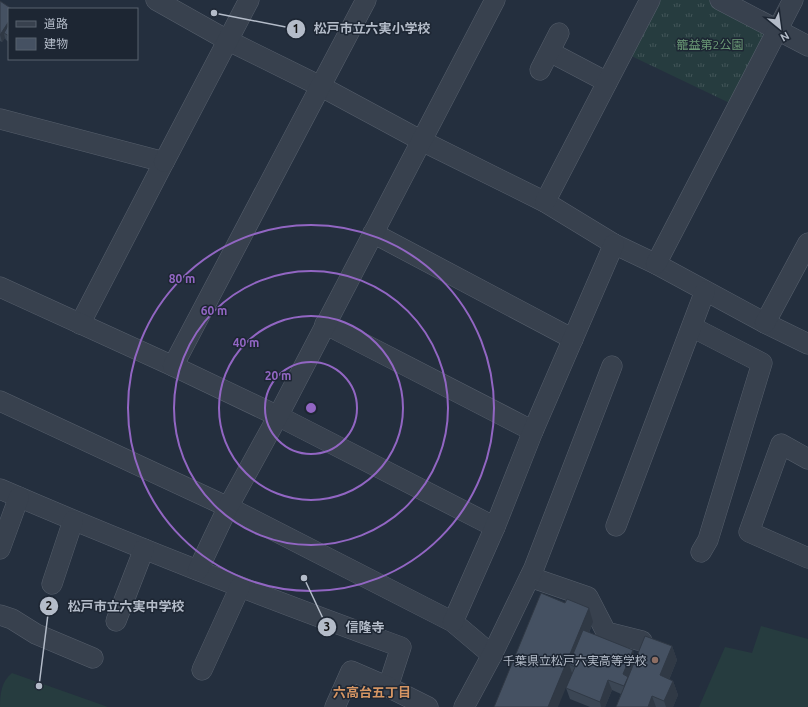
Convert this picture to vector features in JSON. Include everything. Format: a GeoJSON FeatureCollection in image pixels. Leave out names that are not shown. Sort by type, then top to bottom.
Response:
{"type":"FeatureCollection","features":[{"type":"Feature","properties":{"kind":"street"},"geometry":{"type":"LineString","coordinates":[[156,0],[227,40],[320,86],[422,141],[545,202],[614,244],[656,264],[808,344]]}},
{"type":"Feature","properties":{"kind":"street"},"geometry":{"type":"LineString","coordinates":[[80,324],[249,0]]}},
{"type":"Feature","properties":{"kind":"street"},"geometry":{"type":"LineString","coordinates":[[173,366],[366,0]]}},
{"type":"Feature","properties":{"kind":"street"},"geometry":{"type":"LineString","coordinates":[[198,570],[228,507],[278,416],[495,0]]}},
{"type":"Feature","properties":{"kind":"street"},"geometry":{"type":"LineString","coordinates":[[545,202],[650,0]]}},
{"type":"Feature","properties":{"kind":"street"},"geometry":{"type":"LineString","coordinates":[[720,0],[808,46]]}},
{"type":"Feature","properties":{"kind":"street"},"geometry":{"type":"LineString","coordinates":[[656,264],[793,0]]}},
{"type":"Feature","properties":{"kind":"street"},"geometry":{"type":"LineString","coordinates":[[540,70],[560,33]]}},
{"type":"Feature","properties":{"kind":"street"},"geometry":{"type":"LineString","coordinates":[[550,52],[607,82]]}},
{"type":"Feature","properties":{"kind":"street"},"geometry":{"type":"LineString","coordinates":[[0,119],[164,162]]}},
{"type":"Feature","properties":{"kind":"street"},"geometry":{"type":"LineString","coordinates":[[373,233],[573,339]]}},
{"type":"Feature","properties":{"kind":"street"},"geometry":{"type":"LineString","coordinates":[[765,322],[808,243]]}},
{"type":"Feature","properties":{"kind":"street"},"geometry":{"type":"LineString","coordinates":[[453,622],[495,526],[533,431],[614,244]]}},
{"type":"Feature","properties":{"kind":"street"},"geometry":{"type":"LineString","coordinates":[[0,287],[278,416],[495,526]]}},
{"type":"Feature","properties":{"kind":"street"},"geometry":{"type":"LineString","coordinates":[[616,526],[706,291]]}},
{"type":"Feature","properties":{"kind":"street"},"geometry":{"type":"LineString","coordinates":[[325,324],[533,431]]}},
{"type":"Feature","properties":{"kind":"street"},"geometry":{"type":"LineString","coordinates":[[692,327],[762,363],[708,540],[701,552]]}},
{"type":"Feature","properties":{"kind":"street"},"geometry":{"type":"LineString","coordinates":[[464,707],[492,655],[530,577],[612,366]]}},
{"type":"Feature","properties":{"kind":"street"},"geometry":{"type":"LineString","coordinates":[[0,401],[228,507],[453,622],[492,655]]}},
{"type":"Feature","properties":{"kind":"street"},"geometry":{"type":"LineString","coordinates":[[808,459],[781,444],[749,532],[808,558]]}},
{"type":"Feature","properties":{"kind":"street"},"geometry":{"type":"LineString","coordinates":[[0,489],[73,521],[240,587],[402,647],[388,687]]}},
{"type":"Feature","properties":{"kind":"street"},"geometry":{"type":"LineString","coordinates":[[0,550],[19,497]]}},
{"type":"Feature","properties":{"kind":"street"},"geometry":{"type":"LineString","coordinates":[[52,584],[73,521]]}},
{"type":"Feature","properties":{"kind":"street"},"geometry":{"type":"LineString","coordinates":[[116,621],[144,549]]}},
{"type":"Feature","properties":{"kind":"street"},"geometry":{"type":"LineString","coordinates":[[530,577],[588,597],[606,632],[642,640]]}},
{"type":"Feature","properties":{"kind":"street"},"geometry":{"type":"LineString","coordinates":[[202,670],[240,587]]}},
{"type":"Feature","properties":{"kind":"street"},"geometry":{"type":"LineString","coordinates":[[0,615],[12,619],[36,634],[93,658]]}},
{"type":"Feature","properties":{"kind":"street"},"geometry":{"type":"LineString","coordinates":[[335,707],[351,671],[428,707]]}},
{"type":"Feature","properties":{"kind":"green space","name":"籠益第2公園"},"geometry":{"type":"Polygon","coordinates":[[[650,0],[720,0],[778,30],[738,107],[623,52],[650,0]]]}},
{"type":"Feature","properties":{"kind":"green space"},"geometry":{"type":"Polygon","coordinates":[[[761,626],[808,639],[808,707],[699,707],[725,647],[752,653],[761,626]]]}},
{"type":"Feature","properties":{"kind":"green space"},"geometry":{"type":"Polygon","coordinates":[[[12,673],[108,707],[0,707],[0,697],[3,684],[12,673]]]}},
{"type":"Feature","properties":{"kind":"building"},"geometry":{"type":"Polygon","coordinates":[[[0,1],[10,8],[8,8],[8,23],[0,35],[0,1]]]}},
{"type":"Feature","properties":{"kind":"building"},"geometry":{"type":"Polygon","coordinates":[[[8,26],[8,35],[4,33],[8,26]]]}},
{"type":"Feature","properties":{"kind":"building"},"geometry":{"type":"Polygon","coordinates":[[[541,593],[565,603],[567,599],[589,608],[548,707],[494,707],[541,593]]]}},
{"type":"Feature","properties":{"kind":"building"},"geometry":{"type":"Polygon","coordinates":[[[583,630],[633,650],[623,674],[628,677],[624,686],[608,680],[600,702],[566,688],[575,667],[569,664],[583,630]]]}},
{"type":"Feature","properties":{"kind":"building"},"geometry":{"type":"Polygon","coordinates":[[[645,636],[672,646],[660,675],[673,681],[664,701],[652,696],[648,707],[616,707],[645,636]]]}},
{"type":"Feature","properties":{"kind":"place","name":"松戸市立六実小学校"},"geometry":{"type":"Point","coordinates":[214,13]}},
{"type":"Feature","properties":{"kind":"place","name":"信隆寺"},"geometry":{"type":"Point","coordinates":[304,578]}},
{"type":"Feature","properties":{"kind":"place","name":"千葉県立松戸六実高等学校"},"geometry":{"type":"Point","coordinates":[655,660]}},
{"type":"Feature","properties":{"kind":"place","name":"松戸市立六実中学校"},"geometry":{"type":"Point","coordinates":[39,686]}},
{"type":"Feature","properties":{"kind":"district","name":"六高台五丁目"},"geometry":{"type":"Point","coordinates":[372,692]}}]}
